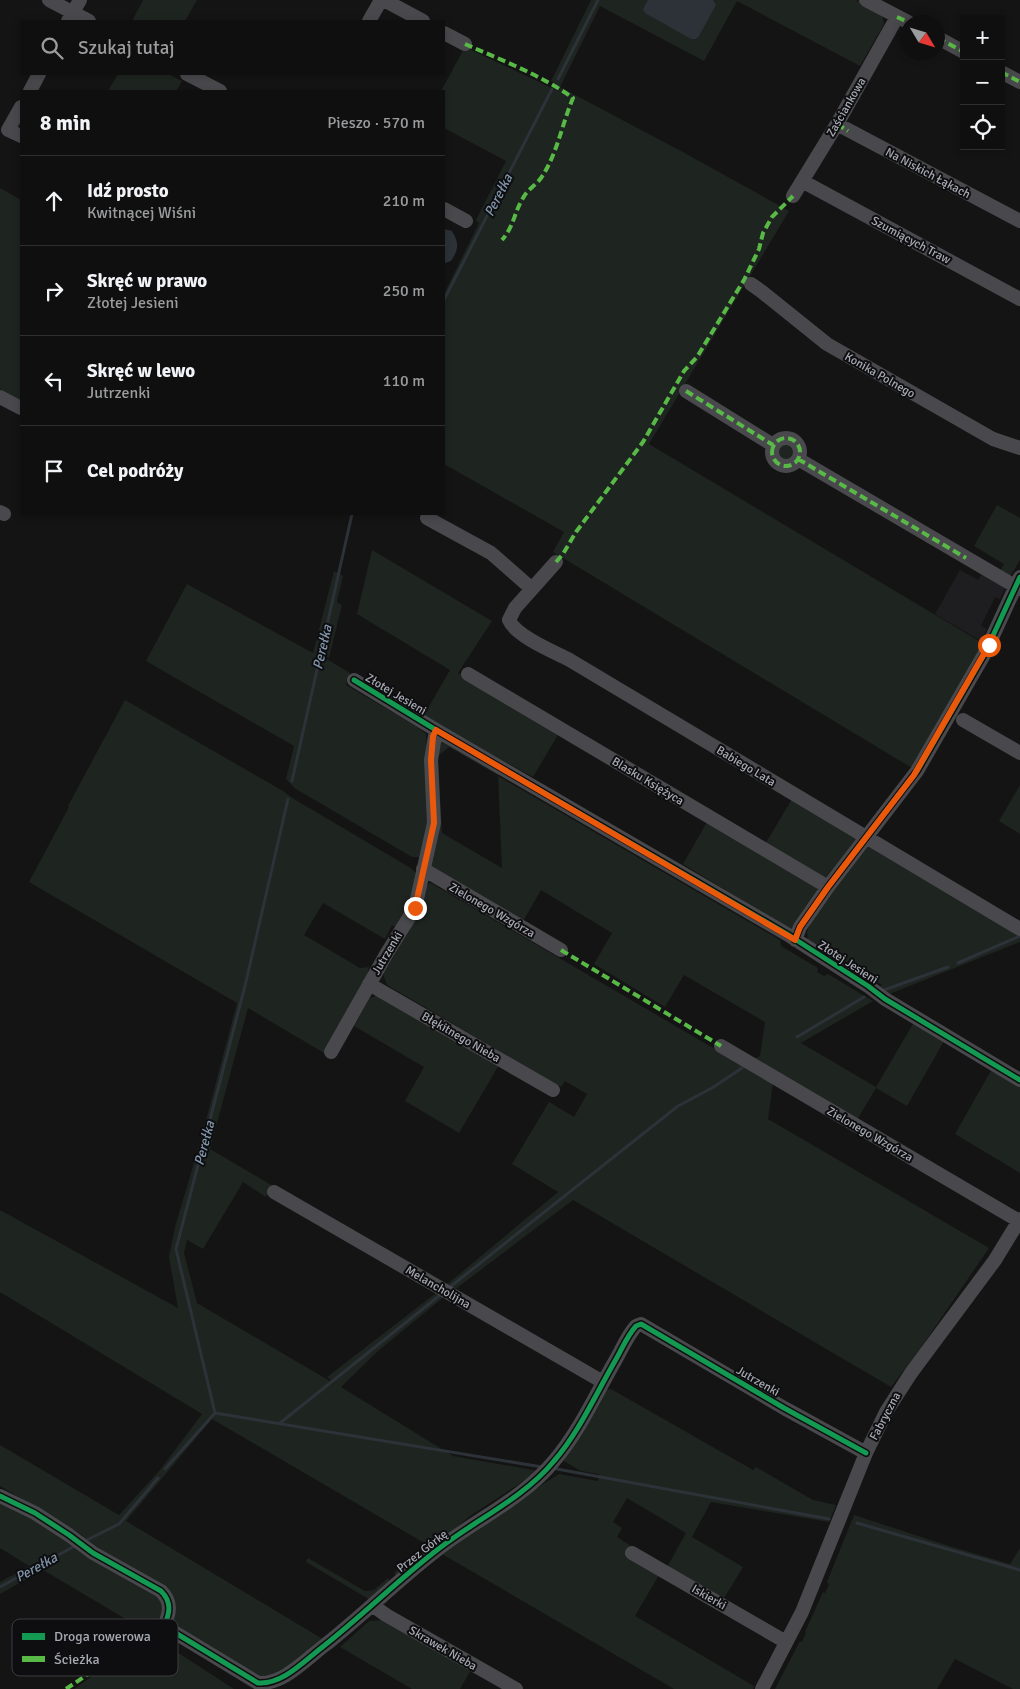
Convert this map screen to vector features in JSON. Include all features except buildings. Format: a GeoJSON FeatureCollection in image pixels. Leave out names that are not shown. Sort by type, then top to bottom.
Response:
{"type":"FeatureCollection","features":[{"type":"Feature","properties":{"kind":"street"},"geometry":{"type":"LineString","coordinates":[[49,0],[70,17],[84,20]]}},
{"type":"Feature","properties":{"kind":"street"},"geometry":{"type":"LineString","coordinates":[[70,17],[80,0]]}},
{"type":"Feature","properties":{"kind":"street"},"geometry":{"type":"LineString","coordinates":[[370,20],[382,0],[421,20]]}},
{"type":"Feature","properties":{"kind":"street"},"geometry":{"type":"LineString","coordinates":[[866,0],[900,19]]}},
{"type":"Feature","properties":{"kind":"street","name":"Zaściankowa"},"geometry":{"type":"LineString","coordinates":[[793,196],[900,23]]}},
{"type":"Feature","properties":{"kind":"street"},"geometry":{"type":"LineString","coordinates":[[445,34],[465,44]]}},
{"type":"Feature","properties":{"kind":"street"},"geometry":{"type":"LineString","coordinates":[[945,42],[960,50]]}},
{"type":"Feature","properties":{"kind":"street"},"geometry":{"type":"LineString","coordinates":[[1005,74],[1020,82]]}},
{"type":"Feature","properties":{"kind":"street"},"geometry":{"type":"LineString","coordinates":[[31,90],[38,75]]}},
{"type":"Feature","properties":{"kind":"street"},"geometry":{"type":"LineString","coordinates":[[189,75],[218,90]]}},
{"type":"Feature","properties":{"kind":"street"},"geometry":{"type":"LineString","coordinates":[[20,108],[8,130],[20,136]]}},
{"type":"Feature","properties":{"kind":"street","name":"Na Niskich Łąkach"},"geometry":{"type":"LineString","coordinates":[[836,124],[1020,221]]}},
{"type":"Feature","properties":{"kind":"street","name":"Szumiących Traw"},"geometry":{"type":"LineString","coordinates":[[802,181],[1020,299]]}},
{"type":"Feature","properties":{"kind":"street"},"geometry":{"type":"LineString","coordinates":[[445,209],[466,220]]}},
{"type":"Feature","properties":{"kind":"street","name":"Konika Polnego"},"geometry":{"type":"LineString","coordinates":[[751,284],[827,344],[993,439],[1020,448]]}},
{"type":"Feature","properties":{"kind":"street"},"geometry":{"type":"LineString","coordinates":[[686,391],[773,445]]}},
{"type":"Feature","properties":{"kind":"street"},"geometry":{"type":"LineString","coordinates":[[0,397],[20,407]]}},
{"type":"Feature","properties":{"kind":"street"},"geometry":{"type":"LineString","coordinates":[[789,438],[793,440],[800,450],[798,459],[791,465],[778,464],[773,457],[773,445],[780,439],[789,438]]}},
{"type":"Feature","properties":{"kind":"street"},"geometry":{"type":"LineString","coordinates":[[795,940],[800,927],[828,887],[920,766],[985,653],[1018,584],[798,459]]}},
{"type":"Feature","properties":{"kind":"street"},"geometry":{"type":"LineString","coordinates":[[427,518],[491,552],[532,588]]}},
{"type":"Feature","properties":{"kind":"street","name":"Babiego Lata"},"geometry":{"type":"LineString","coordinates":[[556,562],[515,608],[509,620],[514,628],[1020,929]]}},
{"type":"Feature","properties":{"kind":"street","name":"Blasku Księżyca"},"geometry":{"type":"LineString","coordinates":[[468,674],[828,887]]}},
{"type":"Feature","properties":{"kind":"street","name":"Złotej Jesieni"},"geometry":{"type":"LineString","coordinates":[[354,680],[795,940],[868,986],[885,999],[1020,1080]]}},
{"type":"Feature","properties":{"kind":"street"},"geometry":{"type":"LineString","coordinates":[[963,720],[1020,753]]}},
{"type":"Feature","properties":{"kind":"street","name":"Jutrzenki"},"geometry":{"type":"LineString","coordinates":[[331,1052],[415,908],[434,823],[431,760],[433,736],[436,730]]}},
{"type":"Feature","properties":{"kind":"street","name":"Zielonego Wzgórza"},"geometry":{"type":"LineString","coordinates":[[423,869],[561,950]]}},
{"type":"Feature","properties":{"kind":"street","name":"Błękitnego Nieba"},"geometry":{"type":"LineString","coordinates":[[369,984],[553,1090]]}},
{"type":"Feature","properties":{"kind":"street","name":"Zielonego Wzgórza"},"geometry":{"type":"LineString","coordinates":[[721,1046],[1019,1220]]}},
{"type":"Feature","properties":{"kind":"street","name":"Melancholijna"},"geometry":{"type":"LineString","coordinates":[[274,1192],[603,1382]]}},
{"type":"Feature","properties":{"kind":"street","name":"Fabryczna"},"geometry":{"type":"LineString","coordinates":[[762,1689],[805,1604],[866,1453],[898,1391],[994,1260],[1019,1220]]}},
{"type":"Feature","properties":{"kind":"street","name":"Jutrzenki"},"geometry":{"type":"LineString","coordinates":[[641,1324],[784,1408],[866,1453]]}},
{"type":"Feature","properties":{"kind":"street","name":"Przez Górkę"},"geometry":{"type":"LineString","coordinates":[[178,1634],[258,1683],[267,1684],[278,1680],[356,1621],[372,1604],[439,1548],[507,1502],[545,1472],[566,1446],[633,1330],[641,1324]]}},
{"type":"Feature","properties":{"kind":"street","name":"Przez Górkę"},"geometry":{"type":"LineString","coordinates":[[0,1496],[35,1513],[78,1540],[93,1553],[161,1591],[168,1601],[169,1614],[167,1619]]}},
{"type":"Feature","properties":{"kind":"street","name":"Iskierki"},"geometry":{"type":"LineString","coordinates":[[632,1552],[786,1642]]}},
{"type":"Feature","properties":{"kind":"street","name":"Skrawek Nieba"},"geometry":{"type":"LineString","coordinates":[[372,1604],[386,1615],[516,1689]]}},
{"type":"Feature","properties":{"kind":"shaded area"},"geometry":{"type":"Polygon","coordinates":[[[143,0],[197,0],[186,20],[133,20],[143,0]]]}},
{"type":"Feature","properties":{"kind":"shaded area"},"geometry":{"type":"Polygon","coordinates":[[[591,0],[856,0],[882,14],[884,24],[860,66],[737,1],[704,61],[600,6],[560,87],[551,81],[591,0]]]}},
{"type":"Feature","properties":{"kind":"shaded area"},"geometry":{"type":"Polygon","coordinates":[[[648,0],[713,0],[716,5],[699,36],[696,39],[691,39],[645,13],[643,9],[648,0]]]}},
{"type":"Feature","properties":{"kind":"shaded area"},"geometry":{"type":"Polygon","coordinates":[[[465,47],[558,91],[560,87],[789,211],[649,444],[984,644],[912,768],[553,552],[564,532],[445,465],[445,292],[479,223],[476,220],[506,161],[445,129],[445,90],[442,90],[465,47]]]}},
{"type":"Feature","properties":{"kind":"shaded area"},"geometry":{"type":"Polygon","coordinates":[[[117,75],[170,75],[182,81],[177,90],[109,90],[117,75]]]}},
{"type":"Feature","properties":{"kind":"shaded area"},"geometry":{"type":"Polygon","coordinates":[[[0,188],[20,199],[20,399],[0,389],[0,188]]]}},
{"type":"Feature","properties":{"kind":"shaded area"},"geometry":{"type":"Polygon","coordinates":[[[445,229],[452,231],[456,239],[456,253],[451,261],[445,263],[445,229]]]}},
{"type":"Feature","properties":{"kind":"shaded area"},"geometry":{"type":"Polygon","coordinates":[[[782,442],[790,442],[796,448],[796,456],[790,462],[782,462],[776,456],[776,448],[782,442]]]}},
{"type":"Feature","properties":{"kind":"shaded area"},"geometry":{"type":"Polygon","coordinates":[[[997,505],[1020,518],[1020,560],[1010,577],[1000,571],[1004,564],[974,546],[997,505]]]}},
{"type":"Feature","properties":{"kind":"shaded area"},"geometry":{"type":"Polygon","coordinates":[[[372,550],[492,621],[458,673],[559,733],[533,777],[423,717],[450,670],[357,614],[372,550]]]}},
{"type":"Feature","properties":{"kind":"shaded area"},"geometry":{"type":"Polygon","coordinates":[[[960,570],[978,580],[982,573],[1006,586],[1000,599],[995,597],[981,626],[987,629],[981,641],[935,614],[960,570]]]}},
{"type":"Feature","properties":{"kind":"shaded area"},"geometry":{"type":"Polygon","coordinates":[[[334,571],[343,576],[337,602],[342,605],[329,658],[325,656],[325,658],[350,673],[346,685],[416,726],[426,734],[430,825],[423,857],[412,857],[296,789],[286,779],[294,746],[146,661],[187,584],[313,653],[334,571]]]}},
{"type":"Feature","properties":{"kind":"shaded area"},"geometry":{"type":"Polygon","coordinates":[[[125,700],[283,791],[409,867],[419,875],[410,910],[399,929],[392,925],[385,939],[323,903],[304,935],[360,968],[369,967],[367,977],[324,1053],[248,1008],[210,1149],[273,1186],[266,1197],[243,1182],[203,1249],[187,1240],[184,1253],[197,1303],[335,1384],[327,1377],[436,1293],[444,1297],[378,1351],[341,1387],[453,1456],[539,1471],[470,1516],[398,1578],[394,1573],[426,1544],[212,1419],[126,1521],[326,1641],[290,1668],[262,1679],[178,1630],[178,1619],[174,1619],[175,1604],[88,1546],[83,1536],[0,1486],[0,1445],[119,1515],[160,1470],[202,1414],[0,1292],[0,1210],[178,1308],[169,1257],[175,1227],[201,1139],[237,1003],[29,882],[125,700]]]}},
{"type":"Feature","properties":{"kind":"shaded area"},"geometry":{"type":"Polygon","coordinates":[[[443,740],[499,772],[498,776],[780,940],[781,946],[818,968],[817,972],[824,976],[828,974],[873,1001],[801,1043],[876,1087],[914,1022],[944,1041],[907,1106],[876,1088],[857,1120],[754,1059],[760,1056],[765,1022],[684,975],[665,1007],[594,964],[612,933],[541,890],[522,923],[432,869],[430,863],[438,745],[443,740]],[[449,747],[438,756],[442,833],[502,868],[498,775],[449,747]]]}},
{"type":"Feature","properties":{"kind":"shaded area"},"geometry":{"type":"Polygon","coordinates":[[[1020,785],[1020,834],[999,821],[1020,785]]]}},
{"type":"Feature","properties":{"kind":"shaded area"},"geometry":{"type":"Polygon","coordinates":[[[792,799],[859,839],[826,882],[764,846],[792,799]]]}},
{"type":"Feature","properties":{"kind":"shaded area"},"geometry":{"type":"Polygon","coordinates":[[[707,822],[821,888],[792,931],[683,864],[707,822]]]}},
{"type":"Feature","properties":{"kind":"shaded area"},"geometry":{"type":"Polygon","coordinates":[[[869,845],[1020,935],[1020,942],[887,995],[879,987],[882,985],[808,941],[807,932],[811,921],[869,845]]]}},
{"type":"Feature","properties":{"kind":"shaded area"},"geometry":{"type":"Polygon","coordinates":[[[431,883],[773,1083],[768,1119],[989,1248],[920,1349],[891,1387],[573,1200],[453,1291],[445,1286],[558,1192],[512,1164],[549,1102],[574,1117],[587,1094],[565,1081],[561,1087],[387,985],[383,974],[419,914],[427,885],[431,883]]]}},
{"type":"Feature","properties":{"kind":"shaded area"},"geometry":{"type":"Polygon","coordinates":[[[378,995],[499,1065],[459,1133],[405,1101],[424,1067],[354,1026],[370,998],[378,995]]]}},
{"type":"Feature","properties":{"kind":"shaded area"},"geometry":{"type":"Polygon","coordinates":[[[992,1069],[1020,1086],[1020,1173],[955,1134],[992,1069]]]}},
{"type":"Feature","properties":{"kind":"shaded area"},"geometry":{"type":"Polygon","coordinates":[[[611,1389],[753,1470],[756,1467],[813,1500],[836,1505],[829,1522],[711,1502],[692,1537],[743,1567],[723,1600],[667,1567],[686,1533],[627,1498],[613,1522],[622,1528],[617,1537],[631,1546],[626,1555],[659,1575],[635,1616],[754,1686],[753,1689],[674,1689],[442,1554],[559,1474],[598,1481],[599,1474],[581,1471],[562,1460],[604,1390],[611,1389]]]}},
{"type":"Feature","properties":{"kind":"shaded area"},"geometry":{"type":"Polygon","coordinates":[[[0,1501],[56,1530],[166,1601],[165,1614],[160,1619],[126,1619],[43,1570],[0,1594],[0,1582],[29,1566],[0,1548],[0,1501]]]}},
{"type":"Feature","properties":{"kind":"shaded area"},"geometry":{"type":"Polygon","coordinates":[[[854,1515],[1010,1564],[1020,1548],[1020,1689],[1013,1689],[955,1659],[937,1689],[775,1689],[800,1641],[802,1642],[823,1592],[825,1593],[829,1584],[827,1582],[854,1515]]]}},
{"type":"Feature","properties":{"kind":"shaded area"},"geometry":{"type":"Polygon","coordinates":[[[308,1558],[365,1591],[374,1590],[388,1578],[392,1584],[372,1601],[306,1562],[308,1558]]]}},
{"type":"Feature","properties":{"kind":"shaded area"},"geometry":{"type":"Polygon","coordinates":[[[384,1620],[471,1670],[460,1689],[412,1689],[340,1647],[369,1621],[384,1620]]]}},
{"type":"Feature","properties":{"kind":"shaded area"},"geometry":{"type":"Polygon","coordinates":[[[178,1653],[234,1689],[74,1689],[92,1676],[178,1676],[178,1653]]]}},
{"type":"Feature","properties":{"kind":"waterway","name":"Perełka"},"geometry":{"type":"LineString","coordinates":[[558,79],[598,0]]}},
{"type":"Feature","properties":{"kind":"waterway","name":"Perełka"},"geometry":{"type":"LineString","coordinates":[[445,298],[552,89]]}},
{"type":"Feature","properties":{"kind":"waterway","name":"Perełka"},"geometry":{"type":"LineString","coordinates":[[292,781],[352,515]]}},
{"type":"Feature","properties":{"kind":"waterway","name":"Perełka"},"geometry":{"type":"LineString","coordinates":[[165,1469],[215,1413],[176,1249],[245,986],[288,799]]}},
{"type":"Feature","properties":{"kind":"waterway"},"geometry":{"type":"LineString","coordinates":[[958,963],[1020,936]]}},
{"type":"Feature","properties":{"kind":"waterway"},"geometry":{"type":"LineString","coordinates":[[884,990],[948,967]]}},
{"type":"Feature","properties":{"kind":"waterway"},"geometry":{"type":"LineString","coordinates":[[797,1037],[864,997]]}},
{"type":"Feature","properties":{"kind":"waterway"},"geometry":{"type":"LineString","coordinates":[[450,1287],[678,1106],[712,1088],[742,1068]]}},
{"type":"Feature","properties":{"kind":"waterway"},"geometry":{"type":"LineString","coordinates":[[280,1423],[439,1296]]}},
{"type":"Feature","properties":{"kind":"waterway"},"geometry":{"type":"LineString","coordinates":[[215,1413],[542,1467]]}},
{"type":"Feature","properties":{"kind":"waterway"},"geometry":{"type":"LineString","coordinates":[[557,1469],[829,1519]]}},
{"type":"Feature","properties":{"kind":"waterway","name":"Perełka"},"geometry":{"type":"LineString","coordinates":[[87,1540],[119,1524],[158,1478]]}},
{"type":"Feature","properties":{"kind":"waterway"},"geometry":{"type":"LineString","coordinates":[[857,1523],[1020,1570]]}},
{"type":"Feature","properties":{"kind":"waterway","name":"Perełka"},"geometry":{"type":"LineString","coordinates":[[0,1587],[73,1547]]}},
{"type":"Feature","properties":{"kind":"marked path"},"geometry":{"type":"LineString","coordinates":[[945,42],[960,50]]}},
{"type":"Feature","properties":{"kind":"marked path"},"geometry":{"type":"LineString","coordinates":[[465,44],[534,75],[573,98],[547,169],[539,181],[525,195],[509,230],[502,240]]}},
{"type":"Feature","properties":{"kind":"marked path"},"geometry":{"type":"LineString","coordinates":[[1005,74],[1020,82]]}},
{"type":"Feature","properties":{"kind":"marked path"},"geometry":{"type":"LineString","coordinates":[[837,124],[848,131]]}},
{"type":"Feature","properties":{"kind":"marked path"},"geometry":{"type":"LineString","coordinates":[[556,562],[643,442],[684,371],[697,357],[744,280],[759,249],[763,233],[772,217],[793,196]]}},
{"type":"Feature","properties":{"kind":"marked path"},"geometry":{"type":"LineString","coordinates":[[686,391],[773,445]]}},
{"type":"Feature","properties":{"kind":"marked path"},"geometry":{"type":"LineString","coordinates":[[786,438],[796,442],[800,452],[796,462],[786,466],[776,462],[772,452],[776,442],[786,438]]}},
{"type":"Feature","properties":{"kind":"marked path"},"geometry":{"type":"LineString","coordinates":[[798,459],[966,558]]}},
{"type":"Feature","properties":{"kind":"marked path"},"geometry":{"type":"LineString","coordinates":[[561,950],[721,1046]]}},
{"type":"Feature","properties":{"kind":"marked path"},"geometry":{"type":"LineString","coordinates":[[66,1689],[85,1676]]}},
{"type":"Feature","properties":{"kind":"cycle path"},"geometry":{"type":"LineString","coordinates":[[795,940],[800,927],[828,887],[917,771],[985,653],[1020,577]]}},
{"type":"Feature","properties":{"kind":"cycle path"},"geometry":{"type":"LineString","coordinates":[[354,680],[436,730],[790,936],[885,999],[1020,1080]]}},
{"type":"Feature","properties":{"kind":"cycle path"},"geometry":{"type":"LineString","coordinates":[[178,1634],[258,1683],[267,1683],[285,1676],[339,1634],[437,1550],[513,1498],[542,1475],[571,1438],[627,1338],[636,1326],[641,1324],[784,1408],[866,1453]]}},
{"type":"Feature","properties":{"kind":"cycle path"},"geometry":{"type":"LineString","coordinates":[[0,1496],[35,1513],[93,1553],[161,1591],[168,1603],[167,1619]]}},
{"type":"Feature","properties":{"kind":"route"},"geometry":{"type":"LineString","coordinates":[[415,908],[434,823],[431,760],[433,736],[436,730],[795,940],[800,927],[828,887],[914,775],[989,645]]}}]}
